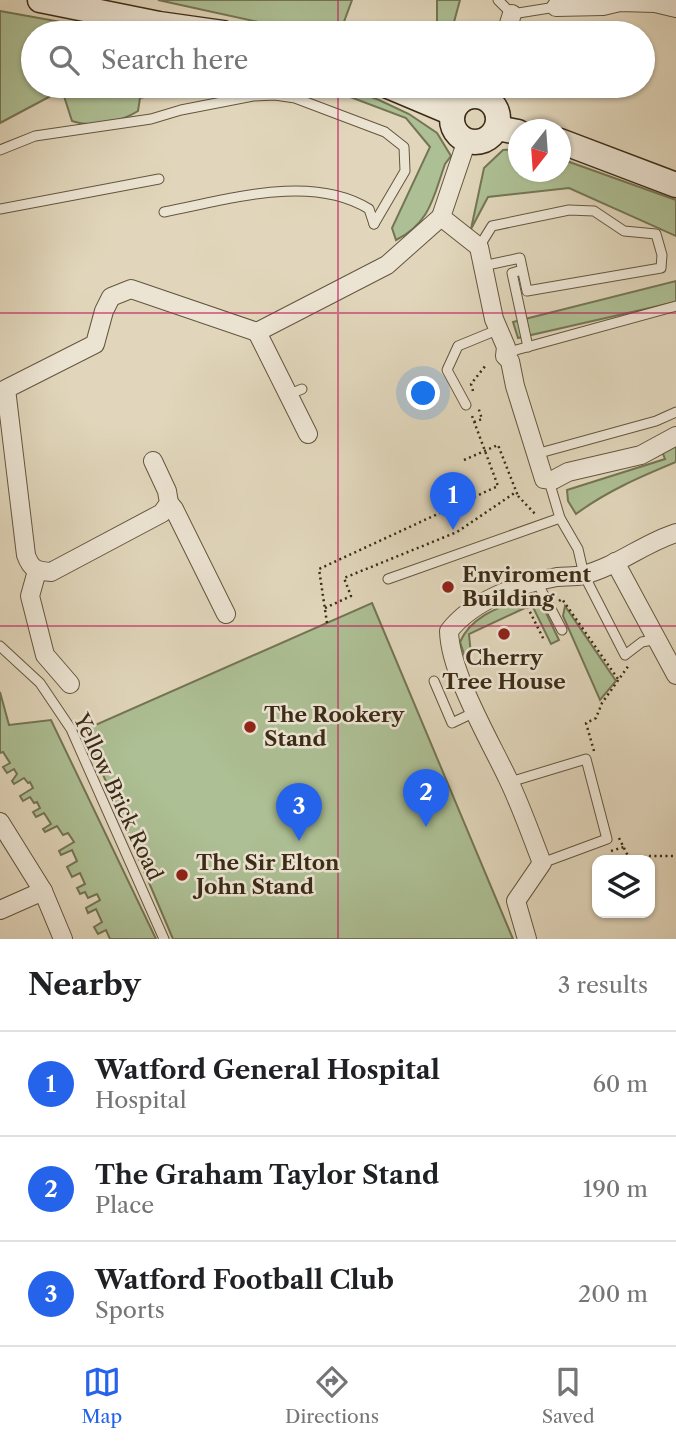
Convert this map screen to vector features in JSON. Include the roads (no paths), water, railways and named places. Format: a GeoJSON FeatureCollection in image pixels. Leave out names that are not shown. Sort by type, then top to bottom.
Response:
{"type":"FeatureCollection","features":[{"type":"Feature","properties":{"kind":"street"},"geometry":{"type":"LineString","coordinates":[[40,0],[144,21]]}},
{"type":"Feature","properties":{"kind":"street"},"geometry":{"type":"LineString","coordinates":[[556,6],[603,6],[620,2],[655,3],[676,8]]}},
{"type":"Feature","properties":{"kind":"street"},"geometry":{"type":"LineString","coordinates":[[510,21],[512,14]]}},
{"type":"Feature","properties":{"kind":"street"},"geometry":{"type":"LineString","coordinates":[[417,98],[453,113]]}},
{"type":"Feature","properties":{"kind":"street"},"geometry":{"type":"LineString","coordinates":[[466,98],[458,103],[452,121],[456,131],[467,140],[481,141],[508,130],[489,98]]}},
{"type":"Feature","properties":{"kind":"street"},"geometry":{"type":"LineString","coordinates":[[257,332],[387,265],[441,217],[467,140]]}},
{"type":"Feature","properties":{"kind":"street"},"geometry":{"type":"LineString","coordinates":[[571,145],[676,184]]}},
{"type":"Feature","properties":{"kind":"street"},"geometry":{"type":"LineString","coordinates":[[441,217],[479,247],[498,330],[506,347],[505,356],[510,361],[515,386],[544,479],[549,481],[568,472],[641,455],[676,436]]}},
{"type":"Feature","properties":{"kind":"street"},"geometry":{"type":"LineString","coordinates":[[169,503],[162,513],[51,572],[37,571],[30,565],[26,555],[6,389],[95,344],[103,311],[111,297],[131,289],[164,295],[257,332],[308,434]]}},
{"type":"Feature","properties":{"kind":"street"},"geometry":{"type":"LineString","coordinates":[[153,461],[167,491],[169,503],[226,614]]}},
{"type":"Feature","properties":{"kind":"street"},"geometry":{"type":"LineString","coordinates":[[527,939],[516,901],[542,863],[510,782],[475,712],[449,649],[449,631],[460,617],[515,587],[558,577],[584,575],[676,533]]}},
{"type":"Feature","properties":{"kind":"street"},"geometry":{"type":"LineString","coordinates":[[615,562],[676,675]]}},
{"type":"Feature","properties":{"kind":"street"},"geometry":{"type":"LineString","coordinates":[[37,571],[30,596],[46,655],[70,684]]}},
{"type":"Feature","properties":{"kind":"street"},"geometry":{"type":"LineString","coordinates":[[0,822],[43,891],[63,939]]}},
{"type":"Feature","properties":{"kind":"street"},"geometry":{"type":"LineString","coordinates":[[0,910],[43,891]]}},
{"type":"Feature","properties":{"kind":"lane"},"geometry":{"type":"LineString","coordinates":[[498,0],[512,14],[556,6]]}},
{"type":"Feature","properties":{"kind":"lane"},"geometry":{"type":"LineString","coordinates":[[0,150],[35,136],[151,119],[243,98]]}},
{"type":"Feature","properties":{"kind":"lane"},"geometry":{"type":"LineString","coordinates":[[164,212],[265,191],[323,194],[355,200],[369,209],[374,224],[405,171],[404,147],[385,132],[295,98]]}},
{"type":"Feature","properties":{"kind":"lane"},"geometry":{"type":"LineString","coordinates":[[0,209],[159,179]]}},
{"type":"Feature","properties":{"kind":"lane"},"geometry":{"type":"LineString","coordinates":[[479,247],[492,226],[569,210],[594,211],[624,231],[656,234],[662,255],[661,268],[527,291],[520,258],[483,266]]}},
{"type":"Feature","properties":{"kind":"lane"},"geometry":{"type":"LineString","coordinates":[[522,270],[512,272],[528,347]]}},
{"type":"Feature","properties":{"kind":"lane"},"geometry":{"type":"LineString","coordinates":[[505,356],[528,347],[676,306]]}},
{"type":"Feature","properties":{"kind":"lane"},"geometry":{"type":"LineString","coordinates":[[466,405],[447,370],[458,346],[498,330]]}},
{"type":"Feature","properties":{"kind":"lane"},"geometry":{"type":"LineString","coordinates":[[536,454],[656,421],[676,412]]}},
{"type":"Feature","properties":{"kind":"lane"},"geometry":{"type":"LineString","coordinates":[[549,481],[560,518],[578,549],[584,575],[625,655],[642,642],[657,639]]}},
{"type":"Feature","properties":{"kind":"lane"},"geometry":{"type":"LineString","coordinates":[[388,579],[560,518]]}},
{"type":"Feature","properties":{"kind":"lane"},"geometry":{"type":"LineString","coordinates":[[537,582],[562,630]]}},
{"type":"Feature","properties":{"kind":"lane","name":"Yellow Brick Road"},"geometry":{"type":"LineString","coordinates":[[0,646],[40,683],[71,729],[164,939]]}},
{"type":"Feature","properties":{"kind":"lane"},"geometry":{"type":"LineString","coordinates":[[434,681],[452,723],[475,712]]}},
{"type":"Feature","properties":{"kind":"lane"},"geometry":{"type":"LineString","coordinates":[[510,782],[586,759],[607,839],[542,863]]}},
{"type":"Feature","properties":{"kind":"place","name":"Watford General Hospital"},"geometry":{"type":"Point","coordinates":[453,530]}},
{"type":"Feature","properties":{"kind":"place","name":"Enviroment Building"},"geometry":{"type":"Point","coordinates":[448,587]}},
{"type":"Feature","properties":{"kind":"place","name":"Cherry Tree House"},"geometry":{"type":"Point","coordinates":[504,634]}},
{"type":"Feature","properties":{"kind":"place","name":"The Rookery Stand"},"geometry":{"type":"Point","coordinates":[250,727]}},
{"type":"Feature","properties":{"kind":"place","name":"The Graham Taylor Stand"},"geometry":{"type":"Point","coordinates":[426,827]}},
{"type":"Feature","properties":{"kind":"place","name":"Watford Football Club"},"geometry":{"type":"Point","coordinates":[299,841]}},
{"type":"Feature","properties":{"kind":"place","name":"The Sir Elton John Stand"},"geometry":{"type":"Point","coordinates":[182,875]}}]}
